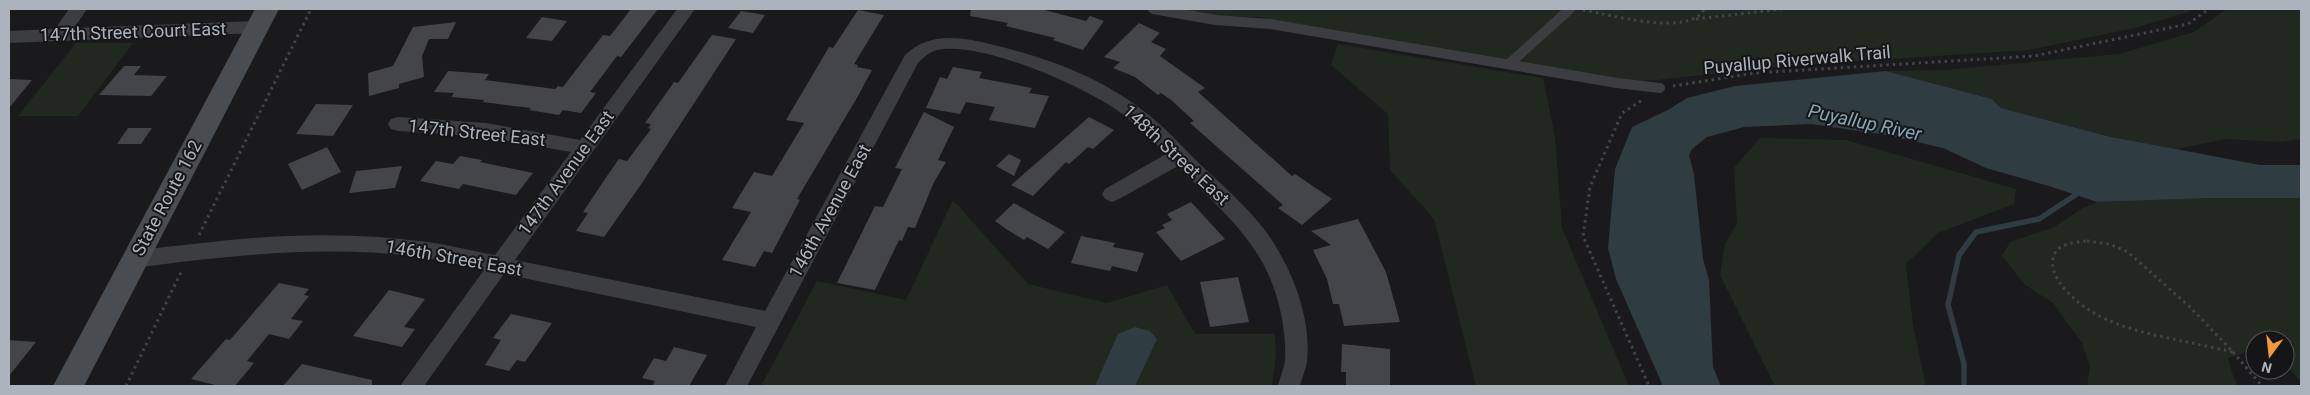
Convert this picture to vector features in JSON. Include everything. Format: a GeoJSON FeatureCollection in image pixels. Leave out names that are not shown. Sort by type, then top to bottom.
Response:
{"type":"FeatureCollection","features":[{"type":"Feature","properties":{"kind":"main road","name":"State Route 162"},"geometry":{"type":"LineString","coordinates":[[68,386],[262,18]]}},
{"type":"Feature","properties":{"kind":"street"},"geometry":{"type":"LineString","coordinates":[[60,35],[78,9]]}},
{"type":"Feature","properties":{"kind":"street","name":"147th Avenue East"},"geometry":{"type":"LineString","coordinates":[[412,386],[686,9]]}},
{"type":"Feature","properties":{"kind":"street","name":"147th Street Court East"},"geometry":{"type":"LineString","coordinates":[[9,37],[60,35],[262,18]]}},
{"type":"Feature","properties":{"kind":"street","name":"148th Street East"},"geometry":{"type":"LineString","coordinates":[[929,38],[1007,54],[1048,66],[1109,95],[1136,114],[1230,204],[1271,256],[1282,278],[1292,319],[1296,358],[1289,386]]}},
{"type":"Feature","properties":{"kind":"street","name":"146th Avenue East"},"geometry":{"type":"LineString","coordinates":[[736,386],[911,59],[929,38]]}},
{"type":"Feature","properties":{"kind":"street","name":"147th Street East"},"geometry":{"type":"LineString","coordinates":[[398,124],[486,130],[584,148]]}},
{"type":"Feature","properties":{"kind":"street"},"geometry":{"type":"LineString","coordinates":[[1112,194],[1179,156]]}},
{"type":"Feature","properties":{"kind":"street","name":"146th Street East"},"geometry":{"type":"LineString","coordinates":[[135,260],[274,243],[370,243],[428,250],[770,321]]}},
{"type":"Feature","properties":{"kind":"lane"},"geometry":{"type":"LineString","coordinates":[[1153,9],[1216,20],[1270,24],[1617,83],[1660,88]]}},
{"type":"Feature","properties":{"kind":"lane"},"geometry":{"type":"LineString","coordinates":[[1508,64],[1570,9]]}},
{"type":"Feature","properties":{"kind":"path"},"geometry":{"type":"LineString","coordinates":[[126,386],[311,9]]}},
{"type":"Feature","properties":{"kind":"path"},"geometry":{"type":"LineString","coordinates":[[1575,9],[1668,22],[1782,9]]}},
{"type":"Feature","properties":{"kind":"path"},"geometry":{"type":"LineString","coordinates":[[1694,19],[1701,15],[1704,9]]}},
{"type":"Feature","properties":{"kind":"path","name":"Puyallup Riverwalk Trail"},"geometry":{"type":"LineString","coordinates":[[1649,386],[1583,236],[1590,187],[1622,113],[1660,88],[1755,73],[2034,56],[2188,24],[2209,9]]}},
{"type":"Feature","properties":{"kind":"path"},"geometry":{"type":"LineString","coordinates":[[2233,352],[2117,325],[2082,306],[2061,283],[2053,269],[2054,256],[2064,246],[2079,240],[2100,240],[2120,247],[2162,280],[2233,352],[2262,386]]}},
{"type":"Feature","properties":{"kind":"shaded area"},"geometry":{"type":"Polygon","coordinates":[[[1175,9],[2193,9],[2135,28],[2028,50],[1771,67],[1657,80],[1624,81],[1258,17],[1217,16],[1175,9]]]}},
{"type":"Feature","properties":{"kind":"shaded area"},"geometry":{"type":"Polygon","coordinates":[[[2227,9],[2301,9],[2301,139],[2282,142],[2226,139],[2176,149],[2111,137],[2001,108],[1992,99],[1886,71],[1945,70],[2119,54],[2194,32],[2227,9]]]}},
{"type":"Feature","properties":{"kind":"shaded area"},"geometry":{"type":"Polygon","coordinates":[[[76,43],[133,43],[78,116],[18,116],[76,43]]]}},
{"type":"Feature","properties":{"kind":"shaded area"},"geometry":{"type":"Polygon","coordinates":[[[1338,44],[1543,78],[1555,137],[1562,228],[1629,386],[1476,386],[1434,219],[1390,170],[1388,114],[1331,65],[1338,44]]]}},
{"type":"Feature","properties":{"kind":"shaded area"},"geometry":{"type":"Polygon","coordinates":[[[1760,138],[1846,140],[2016,189],[2014,204],[1938,233],[1906,264],[1913,325],[1926,386],[1775,386],[1720,275],[1725,244],[1737,223],[1734,168],[1760,138]]]}},
{"type":"Feature","properties":{"kind":"shaded area"},"geometry":{"type":"Polygon","coordinates":[[[2209,198],[2301,198],[2301,382],[2295,375],[2295,330],[2245,330],[2245,352],[2228,358],[2238,386],[2087,386],[2090,367],[2082,343],[2053,303],[2025,285],[2002,256],[2010,242],[2054,227],[2083,208],[2097,202],[2209,198]]]}},
{"type":"Feature","properties":{"kind":"shaded area"},"geometry":{"type":"Polygon","coordinates":[[[953,200],[1028,284],[1107,303],[1167,285],[1195,334],[1275,334],[1276,356],[1272,386],[761,386],[817,281],[906,300],[953,200]]]}},
{"type":"Feature","properties":{"kind":"water","name":"Puyallup River"},"geometry":{"type":"Polygon","coordinates":[[[1886,71],[1992,99],[2001,108],[2111,137],[2260,165],[2301,165],[2301,198],[2209,198],[2097,202],[1986,168],[1943,148],[1886,135],[1811,124],[1744,127],[1707,137],[1692,149],[1689,155],[1694,174],[1703,259],[1709,280],[1713,367],[1721,386],[1663,386],[1616,279],[1608,248],[1615,169],[1632,127],[1668,110],[1687,98],[1735,86],[1886,71]]]}},
{"type":"Feature","properties":{"kind":"water"},"geometry":{"type":"Polygon","coordinates":[[[1135,327],[1150,331],[1157,339],[1135,386],[1095,386],[1118,334],[1135,327]]]}},
{"type":"Feature","properties":{"kind":"building"},"geometry":{"type":"Polygon","coordinates":[[[631,9],[658,9],[621,57],[617,56],[590,92],[596,93],[581,113],[563,110],[559,115],[529,110],[531,108],[483,102],[484,100],[451,97],[454,93],[434,92],[448,71],[489,74],[485,80],[555,89],[558,86],[563,87],[603,35],[610,36],[631,9]]]}},
{"type":"Feature","properties":{"kind":"building"},"geometry":{"type":"Polygon","coordinates":[[[971,9],[1041,9],[1086,21],[1090,16],[1104,21],[1083,50],[1053,40],[1055,38],[1006,26],[1008,23],[970,16],[971,9]]]}},
{"type":"Feature","properties":{"kind":"building"},"geometry":{"type":"Polygon","coordinates":[[[858,10],[884,15],[854,64],[858,65],[857,67],[872,70],[858,96],[797,199],[800,200],[772,253],[764,251],[755,267],[722,260],[751,212],[732,208],[754,172],[772,176],[804,123],[786,120],[829,47],[833,48],[858,10]]]}},
{"type":"Feature","properties":{"kind":"building"},"geometry":{"type":"Polygon","coordinates":[[[741,11],[765,15],[753,33],[728,28],[741,11]]]}},
{"type":"Feature","properties":{"kind":"building"},"geometry":{"type":"Polygon","coordinates":[[[542,17],[567,21],[552,41],[526,38],[542,17]]]}},
{"type":"Feature","properties":{"kind":"building"},"geometry":{"type":"Polygon","coordinates":[[[456,22],[448,39],[429,39],[422,56],[424,77],[399,84],[399,88],[369,96],[368,73],[393,66],[413,27],[456,22]]]}},
{"type":"Feature","properties":{"kind":"building"},"geometry":{"type":"Polygon","coordinates":[[[1139,23],[1160,33],[1151,42],[1166,49],[1160,56],[1205,88],[1198,92],[1292,176],[1295,174],[1332,199],[1302,225],[1278,208],[1283,205],[1190,123],[1194,121],[1171,100],[1161,93],[1158,95],[1135,77],[1113,68],[1120,62],[1104,57],[1139,23]]]}},
{"type":"Feature","properties":{"kind":"building"},"geometry":{"type":"Polygon","coordinates":[[[712,35],[736,39],[642,183],[604,237],[576,231],[588,213],[583,212],[607,176],[619,159],[627,161],[651,129],[648,128],[651,124],[645,123],[674,82],[678,83],[712,35]]]}},
{"type":"Feature","properties":{"kind":"building"},"geometry":{"type":"Polygon","coordinates":[[[124,66],[141,66],[134,75],[167,76],[151,96],[99,95],[124,66]]]}},
{"type":"Feature","properties":{"kind":"building"},"geometry":{"type":"Polygon","coordinates":[[[953,67],[982,72],[979,78],[1032,88],[1029,93],[1049,96],[1035,128],[989,120],[995,107],[966,102],[960,114],[926,108],[940,77],[947,79],[953,67]]]}},
{"type":"Feature","properties":{"kind":"building"},"geometry":{"type":"Polygon","coordinates":[[[9,79],[32,80],[9,108],[9,79]]]}},
{"type":"Feature","properties":{"kind":"building"},"geometry":{"type":"Polygon","coordinates":[[[316,104],[353,105],[333,136],[296,134],[316,104]]]}},
{"type":"Feature","properties":{"kind":"building"},"geometry":{"type":"Polygon","coordinates":[[[924,112],[954,127],[938,160],[946,162],[934,182],[915,228],[908,227],[902,241],[899,240],[875,290],[837,283],[875,206],[883,207],[902,169],[895,168],[924,112]]]}},
{"type":"Feature","properties":{"kind":"building"},"geometry":{"type":"Polygon","coordinates":[[[1089,117],[1114,130],[1093,149],[1088,147],[1069,164],[1066,162],[1033,196],[1011,185],[1089,117]]]}},
{"type":"Feature","properties":{"kind":"building"},"geometry":{"type":"Polygon","coordinates":[[[128,128],[152,128],[141,144],[117,144],[128,128]]]}},
{"type":"Feature","properties":{"kind":"building"},"geometry":{"type":"Polygon","coordinates":[[[327,147],[341,172],[302,190],[288,164],[327,147]]]}},
{"type":"Feature","properties":{"kind":"building"},"geometry":{"type":"Polygon","coordinates":[[[1009,154],[1021,160],[1014,176],[996,166],[1009,154]]]}},
{"type":"Feature","properties":{"kind":"building"},"geometry":{"type":"Polygon","coordinates":[[[460,156],[533,173],[516,195],[463,184],[459,189],[420,181],[436,161],[453,164],[460,156]]]}},
{"type":"Feature","properties":{"kind":"building"},"geometry":{"type":"Polygon","coordinates":[[[402,166],[395,188],[349,193],[356,171],[402,166]]]}},
{"type":"Feature","properties":{"kind":"building"},"geometry":{"type":"Polygon","coordinates":[[[1191,202],[1225,239],[1181,261],[1156,232],[1165,228],[1162,225],[1172,220],[1167,214],[1191,202]]]}},
{"type":"Feature","properties":{"kind":"building"},"geometry":{"type":"Polygon","coordinates":[[[1014,203],[1065,232],[1048,249],[1027,237],[1024,240],[995,221],[1014,203]]]}},
{"type":"Feature","properties":{"kind":"building"},"geometry":{"type":"Polygon","coordinates":[[[1358,219],[1386,272],[1400,322],[1344,326],[1339,304],[1333,304],[1327,279],[1313,250],[1331,245],[1311,231],[1358,219]]]}},
{"type":"Feature","properties":{"kind":"building"},"geometry":{"type":"Polygon","coordinates":[[[1081,236],[1115,243],[1113,247],[1144,253],[1137,272],[1112,266],[1110,271],[1071,263],[1081,236]]]}},
{"type":"Feature","properties":{"kind":"building"},"geometry":{"type":"Polygon","coordinates":[[[1238,277],[1249,322],[1210,327],[1200,282],[1238,277]]]}},
{"type":"Feature","properties":{"kind":"building"},"geometry":{"type":"Polygon","coordinates":[[[279,283],[309,289],[304,295],[309,296],[291,319],[303,321],[289,339],[269,334],[247,361],[254,363],[235,386],[219,386],[191,379],[226,339],[230,340],[279,283]]]}},
{"type":"Feature","properties":{"kind":"building"},"geometry":{"type":"Polygon","coordinates":[[[389,290],[425,299],[404,327],[415,329],[402,347],[353,336],[389,290]]]}},
{"type":"Feature","properties":{"kind":"building"},"geometry":{"type":"Polygon","coordinates":[[[511,314],[552,323],[525,362],[517,360],[509,371],[485,365],[501,340],[493,338],[511,314]]]}},
{"type":"Feature","properties":{"kind":"building"},"geometry":{"type":"Polygon","coordinates":[[[9,340],[36,342],[9,376],[9,340]]]}},
{"type":"Feature","properties":{"kind":"building"},"geometry":{"type":"Polygon","coordinates":[[[1342,344],[1390,349],[1390,386],[1346,386],[1346,372],[1341,372],[1342,344]]]}},
{"type":"Feature","properties":{"kind":"building"},"geometry":{"type":"Polygon","coordinates":[[[674,347],[707,355],[689,386],[652,386],[655,381],[642,378],[654,358],[666,361],[674,347]]]}},
{"type":"Feature","properties":{"kind":"building"},"geometry":{"type":"Polygon","coordinates":[[[302,364],[372,380],[372,386],[283,386],[302,364]]]}},
{"type":"Feature","properties":{"kind":"waterway"},"geometry":{"type":"LineString","coordinates":[[1964,386],[1964,364],[1948,305],[1959,255],[1976,232],[2039,219],[2080,192]]}}]}
